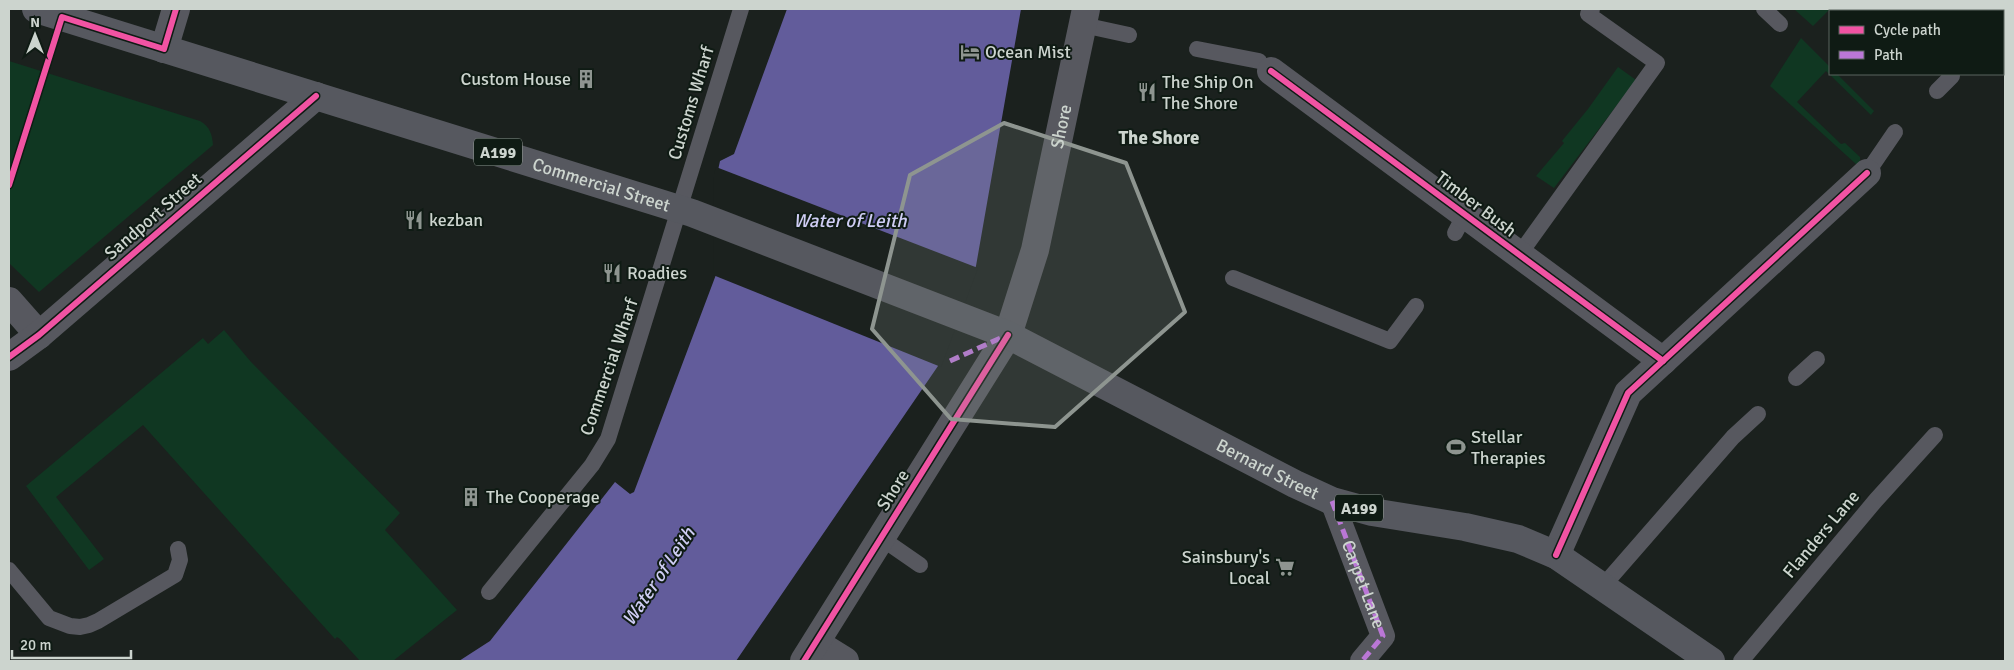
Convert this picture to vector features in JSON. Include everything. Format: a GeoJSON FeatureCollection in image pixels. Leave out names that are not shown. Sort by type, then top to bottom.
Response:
{"type":"FeatureCollection","features":[{"type":"Feature","properties":{"kind":"main road","name":"Commercial Street"},"geometry":{"type":"LineString","coordinates":[[36,9],[686,211],[962,316]]}},
{"type":"Feature","properties":{"kind":"main road","name":"Bernard Street"},"geometry":{"type":"LineString","coordinates":[[962,316],[1008,335],[1295,484],[1332,501],[1372,512],[1465,527],[1518,539],[1556,555],[1603,586],[1698,658]]}},
{"type":"Feature","properties":{"kind":"street"},"geometry":{"type":"LineString","coordinates":[[164,49],[176,9]]}},
{"type":"Feature","properties":{"kind":"street","name":"Shore"},"geometry":{"type":"LineString","coordinates":[[810,652],[1008,335],[1035,250],[1084,17]]}},
{"type":"Feature","properties":{"kind":"street","name":"Timber Bush"},"geometry":{"type":"LineString","coordinates":[[1265,66],[1460,224],[1519,255],[1663,361]]}},
{"type":"Feature","properties":{"kind":"street","name":"Sandport Street"},"geometry":{"type":"LineString","coordinates":[[9,357],[39,335],[316,96]]}},
{"type":"Feature","properties":{"kind":"street"},"geometry":{"type":"LineString","coordinates":[[1556,555],[1628,393],[1867,173]]}},
{"type":"Feature","properties":{"kind":"street"},"geometry":{"type":"LineString","coordinates":[[9,301],[39,335]]}},
{"type":"Feature","properties":{"kind":"street","name":"Carpet Lane"},"geometry":{"type":"LineString","coordinates":[[1332,501],[1383,636],[1362,661]]}},
{"type":"Feature","properties":{"kind":"street"},"geometry":{"type":"LineString","coordinates":[[810,652],[845,661]]}},
{"type":"Feature","properties":{"kind":"lane","name":"Customs Wharf"},"geometry":{"type":"LineString","coordinates":[[686,211],[741,9]]}},
{"type":"Feature","properties":{"kind":"lane"},"geometry":{"type":"LineString","coordinates":[[1519,255],[1657,63],[1588,14],[1592,9]]}},
{"type":"Feature","properties":{"kind":"lane"},"geometry":{"type":"LineString","coordinates":[[1764,9],[1780,24]]}},
{"type":"Feature","properties":{"kind":"lane"},"geometry":{"type":"LineString","coordinates":[[1084,17],[1129,35]]}},
{"type":"Feature","properties":{"kind":"lane","name":"Timber Bush"},"geometry":{"type":"LineString","coordinates":[[1197,49],[1265,66]]}},
{"type":"Feature","properties":{"kind":"lane"},"geometry":{"type":"LineString","coordinates":[[1937,91],[1952,76],[1950,75]]}},
{"type":"Feature","properties":{"kind":"lane"},"geometry":{"type":"LineString","coordinates":[[1867,173],[1895,132]]}},
{"type":"Feature","properties":{"kind":"lane","name":"Commercial Wharf"},"geometry":{"type":"LineString","coordinates":[[489,592],[592,464],[608,439],[686,211]]}},
{"type":"Feature","properties":{"kind":"lane"},"geometry":{"type":"LineString","coordinates":[[1234,278],[1390,341],[1416,306]]}},
{"type":"Feature","properties":{"kind":"lane"},"geometry":{"type":"LineString","coordinates":[[1796,378],[1817,359]]}},
{"type":"Feature","properties":{"kind":"lane"},"geometry":{"type":"LineString","coordinates":[[1603,586],[1733,437],[1758,414]]}},
{"type":"Feature","properties":{"kind":"lane","name":"Flanders Lane"},"geometry":{"type":"LineString","coordinates":[[1741,661],[1876,500],[1935,435]]}},
{"type":"Feature","properties":{"kind":"lane"},"geometry":{"type":"LineString","coordinates":[[881,538],[920,565]]}},
{"type":"Feature","properties":{"kind":"lane"},"geometry":{"type":"LineString","coordinates":[[9,570],[49,618],[70,626],[90,626],[175,575],[180,560],[178,549]]}},
{"type":"Feature","properties":{"kind":"highlighted area"},"geometry":{"type":"Polygon","coordinates":[[[1004,123],[1126,163],[1185,312],[1055,427],[951,419],[872,329],[910,175],[1004,123]]]}},
{"type":"Feature","properties":{"kind":"green space"},"geometry":{"type":"Polygon","coordinates":[[[1794,9],[1830,9],[1813,26],[1794,9]]]}},
{"type":"Feature","properties":{"kind":"green space"},"geometry":{"type":"Polygon","coordinates":[[[1801,38],[1829,66],[1829,74],[1826,71],[1797,102],[1841,144],[1845,143],[1860,157],[1857,165],[1770,86],[1801,38]]]}},
{"type":"Feature","properties":{"kind":"green space"},"geometry":{"type":"Polygon","coordinates":[[[9,61],[200,121],[208,128],[213,141],[213,145],[39,292],[9,263],[9,61]]]}},
{"type":"Feature","properties":{"kind":"green space"},"geometry":{"type":"Polygon","coordinates":[[[1618,67],[1636,80],[1554,188],[1536,176],[1564,143],[1562,141],[1618,67]]]}},
{"type":"Feature","properties":{"kind":"green space"},"geometry":{"type":"Polygon","coordinates":[[[1830,75],[1838,75],[1874,111],[1871,115],[1830,75]]]}},
{"type":"Feature","properties":{"kind":"green space"},"geometry":{"type":"Polygon","coordinates":[[[224,330],[251,362],[400,513],[385,530],[457,610],[393,661],[360,661],[340,639],[337,637],[335,639],[143,425],[56,497],[104,559],[89,570],[26,486],[203,338],[208,344],[224,330]]]}},
{"type":"Feature","properties":{"kind":"water","name":"Water of Leith"},"geometry":{"type":"Polygon","coordinates":[[[787,9],[1021,9],[976,266],[938,366],[736,661],[459,661],[490,641],[615,482],[630,494],[634,492],[717,272],[717,175],[720,161],[734,154],[787,9]]]}},
{"type":"Feature","properties":{"kind":"pier"},"geometry":{"type":"Polygon","coordinates":[[[716,167],[978,268],[941,367],[713,275],[714,174],[716,167]]]}},
{"type":"Feature","properties":{"kind":"marked path"},"geometry":{"type":"LineString","coordinates":[[950,361],[1005,336]]}},
{"type":"Feature","properties":{"kind":"marked path"},"geometry":{"type":"LineString","coordinates":[[1332,501],[1383,636],[1362,661]]}},
{"type":"Feature","properties":{"kind":"cycle path"},"geometry":{"type":"LineString","coordinates":[[9,185],[62,17],[164,49],[176,9]]}},
{"type":"Feature","properties":{"kind":"cycle path"},"geometry":{"type":"LineString","coordinates":[[1271,71],[1663,361]]}},
{"type":"Feature","properties":{"kind":"cycle path"},"geometry":{"type":"LineString","coordinates":[[9,357],[39,335],[316,96]]}},
{"type":"Feature","properties":{"kind":"cycle path"},"geometry":{"type":"LineString","coordinates":[[1556,555],[1628,393],[1867,173]]}},
{"type":"Feature","properties":{"kind":"cycle path"},"geometry":{"type":"LineString","coordinates":[[804,661],[1008,335]]}},
{"type":"Feature","properties":{"kind":"place","name":"Ocean Mist"},"geometry":{"type":"Point","coordinates":[970,52]}},
{"type":"Feature","properties":{"kind":"place","name":"Custom House"},"geometry":{"type":"Point","coordinates":[586,79]}},
{"type":"Feature","properties":{"kind":"place","name":"The Ship On The Shore"},"geometry":{"type":"Point","coordinates":[1147,92]}},
{"type":"Feature","properties":{"kind":"place","name":"kezban"},"geometry":{"type":"Point","coordinates":[414,220]}},
{"type":"Feature","properties":{"kind":"place","name":"Roadies"},"geometry":{"type":"Point","coordinates":[612,273]}},
{"type":"Feature","properties":{"kind":"place","name":"Stellar Therapies"},"geometry":{"type":"Point","coordinates":[1456,447]}},
{"type":"Feature","properties":{"kind":"place","name":"The Cooperage"},"geometry":{"type":"Point","coordinates":[471,497]}},
{"type":"Feature","properties":{"kind":"place","name":"Sainsbury's Local"},"geometry":{"type":"Point","coordinates":[1285,567]}},
{"type":"Feature","properties":{"kind":"district","name":"The Shore"},"geometry":{"type":"Point","coordinates":[1159,137]}}]}
